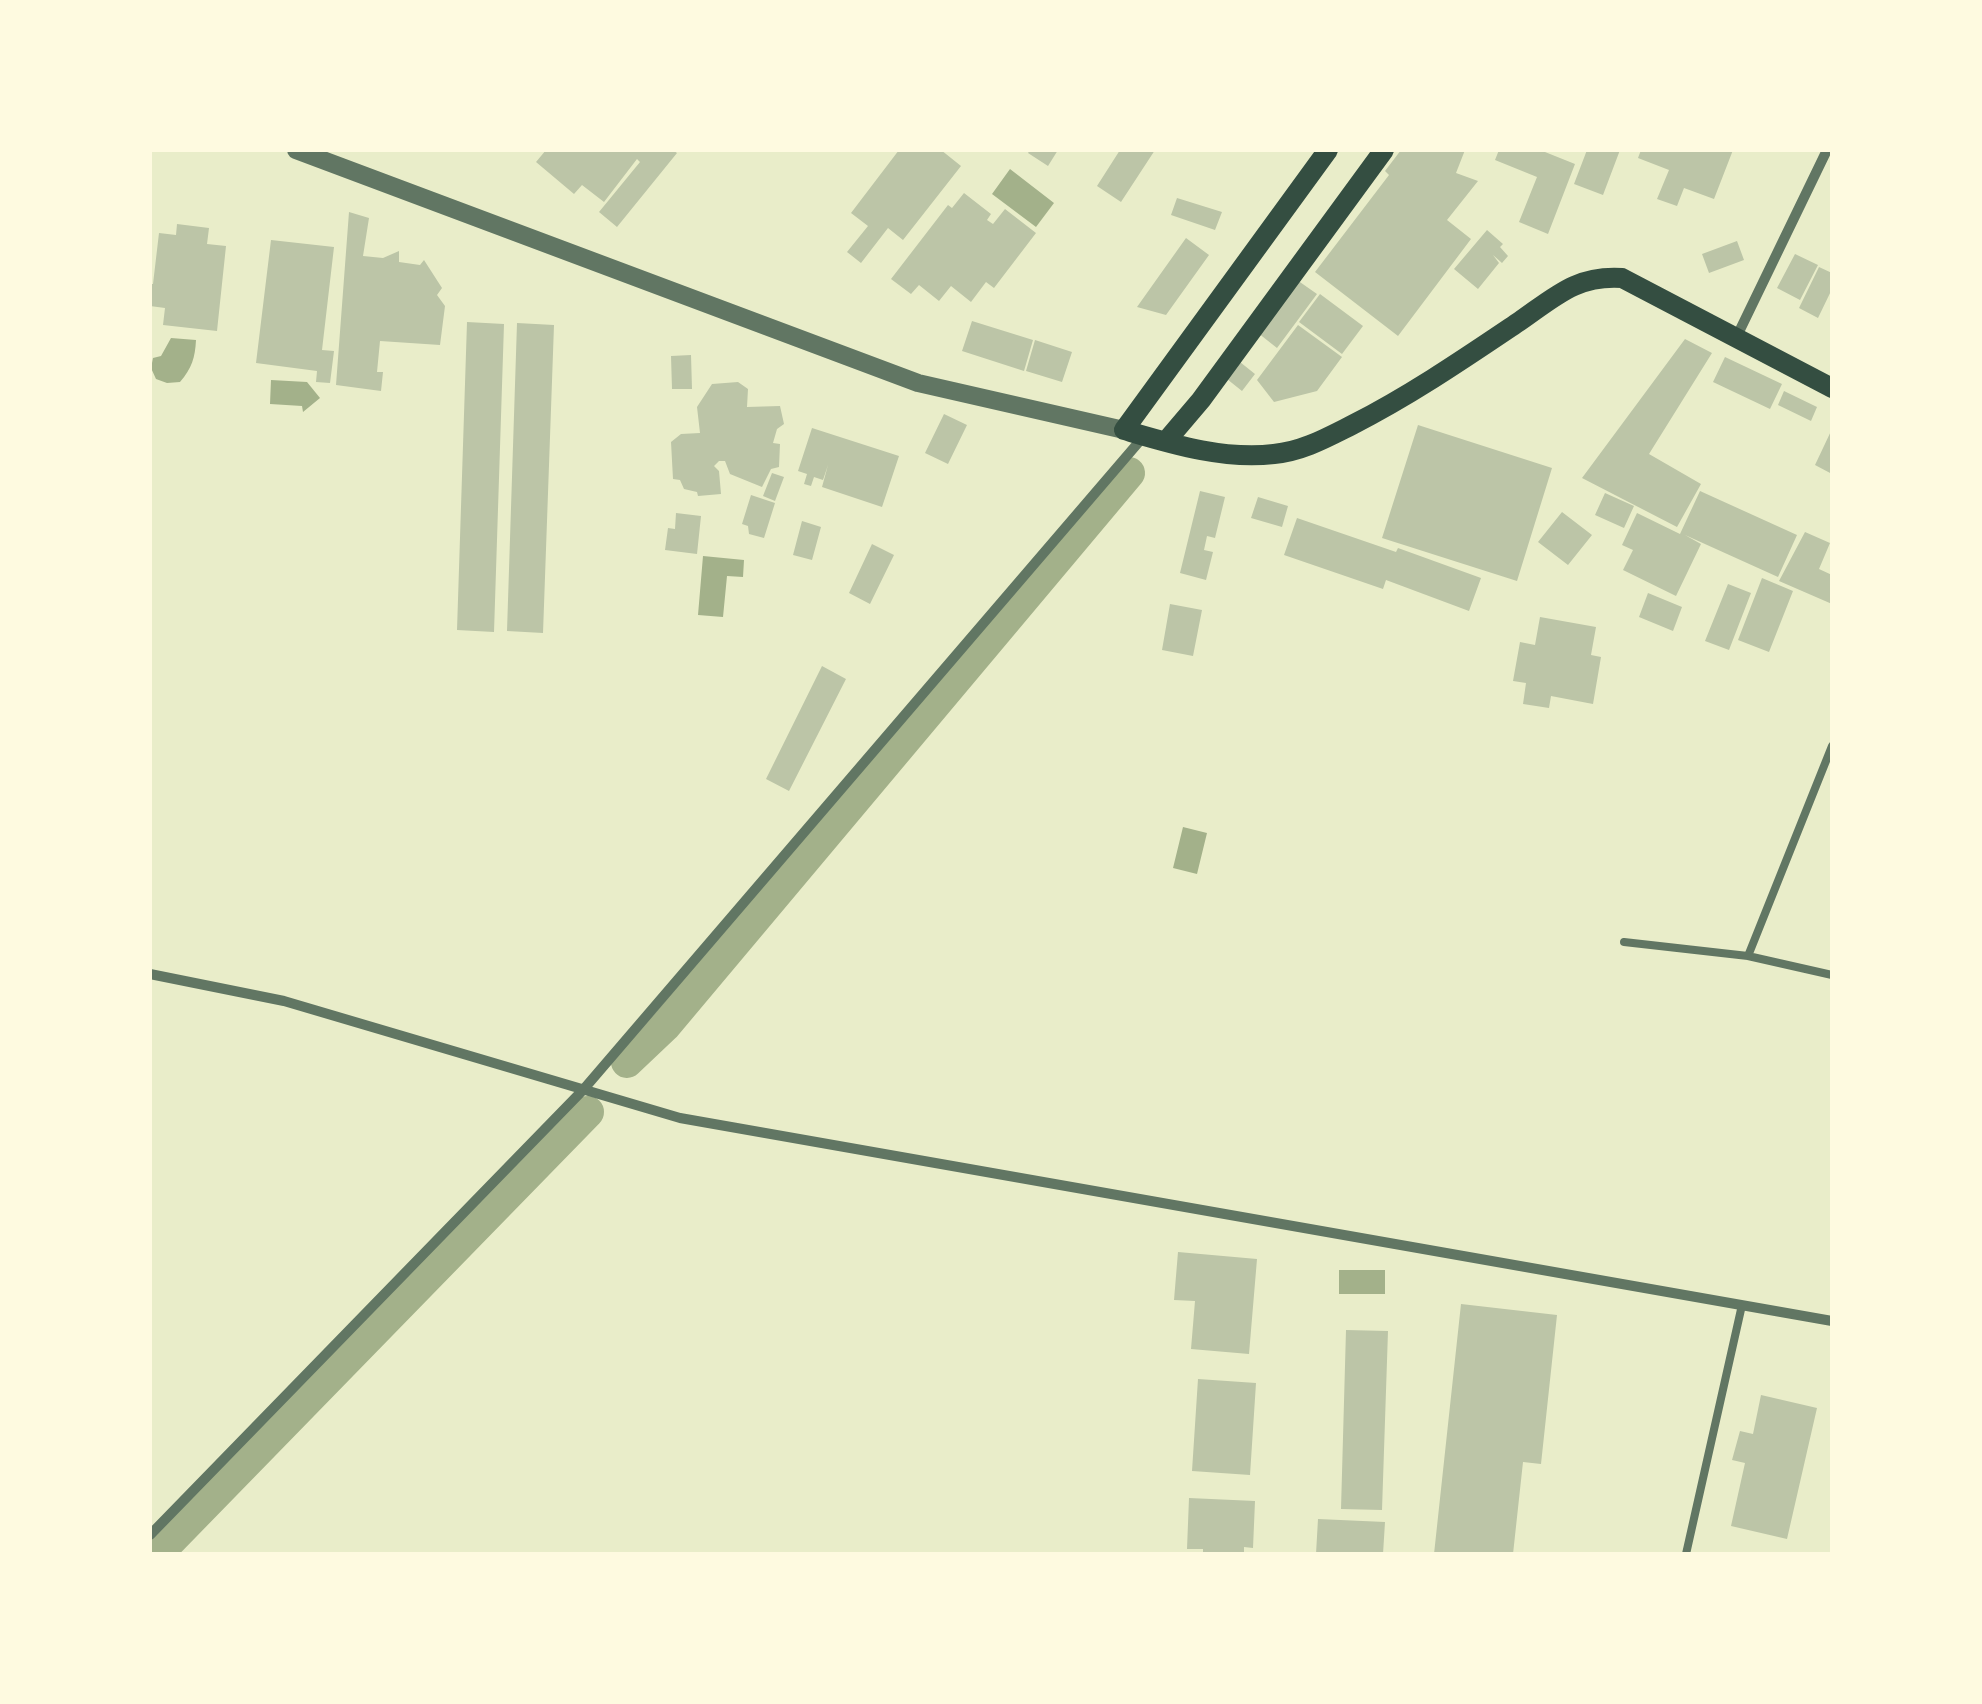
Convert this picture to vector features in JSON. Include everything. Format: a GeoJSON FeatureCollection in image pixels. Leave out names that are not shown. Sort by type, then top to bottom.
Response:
{"type":"FeatureCollection","features":[{"type":"Feature","properties":{"kind":"main road"},"geometry":{"type":"LineString","coordinates":[[1328,150],[1134,433],[1235,455],[1308,448],[1406,398],[1583,280],[1622,278],[1832,388]]}},
{"type":"Feature","properties":{"kind":"main road"},"geometry":{"type":"LineString","coordinates":[[1167,440],[1202,400],[1384,150]]}},
{"type":"Feature","properties":{"kind":"street"},"geometry":{"type":"LineString","coordinates":[[150,1535],[584,1090],[1134,433],[918,383],[296,150]]}},
{"type":"Feature","properties":{"kind":"street"},"geometry":{"type":"LineString","coordinates":[[1737,336],[1827,150]]}},
{"type":"Feature","properties":{"kind":"street"},"geometry":{"type":"LineString","coordinates":[[150,974],[284,1000],[680,1118],[1832,1321]]}},
{"type":"Feature","properties":{"kind":"lane"},"geometry":{"type":"LineString","coordinates":[[1748,956],[1832,746]]}},
{"type":"Feature","properties":{"kind":"lane"},"geometry":{"type":"LineString","coordinates":[[1624,942],[1748,956],[1832,975]]}},
{"type":"Feature","properties":{"kind":"lane"},"geometry":{"type":"LineString","coordinates":[[1686,1554],[1742,1306]]}},
{"type":"Feature","properties":{"kind":"shaded area"},"geometry":{"type":"Polygon","coordinates":[[[1010,169],[1054,203],[1036,227],[992,194],[1010,169]]]}},
{"type":"Feature","properties":{"kind":"shaded area"},"geometry":{"type":"Polygon","coordinates":[[[171,338],[196,340],[196,346],[184,377],[180,382],[167,383],[156,379],[151,368],[153,358],[161,356],[171,338]]]}},
{"type":"Feature","properties":{"kind":"shaded area"},"geometry":{"type":"Polygon","coordinates":[[[271,380],[307,382],[320,398],[303,412],[302,406],[270,404],[271,380]]]}},
{"type":"Feature","properties":{"kind":"shaded area"},"geometry":{"type":"Polygon","coordinates":[[[703,556],[744,560],[743,577],[727,576],[723,617],[698,615],[703,556]]]}},
{"type":"Feature","properties":{"kind":"shaded area"},"geometry":{"type":"Polygon","coordinates":[[[1183,827],[1207,833],[1197,874],[1173,868],[1183,827]]]}},
{"type":"Feature","properties":{"kind":"shaded area"},"geometry":{"type":"Polygon","coordinates":[[[1339,1270],[1385,1270],[1385,1294],[1339,1294],[1339,1270]]]}},
{"type":"Feature","properties":{"kind":"building"},"geometry":{"type":"Polygon","coordinates":[[[546,150],[677,153],[617,227],[599,212],[640,162],[637,159],[604,202],[582,185],[574,194],[536,162],[546,150]]]}},
{"type":"Feature","properties":{"kind":"building"},"geometry":{"type":"Polygon","coordinates":[[[899,150],[941,150],[961,166],[903,240],[888,228],[861,263],[847,252],[868,226],[851,213],[899,150]]]}},
{"type":"Feature","properties":{"kind":"building"},"geometry":{"type":"Polygon","coordinates":[[[1058,150],[1048,166],[1028,153],[1058,150]]]}},
{"type":"Feature","properties":{"kind":"building"},"geometry":{"type":"Polygon","coordinates":[[[1120,150],[1155,150],[1121,202],[1097,186],[1120,150]]]}},
{"type":"Feature","properties":{"kind":"building"},"geometry":{"type":"Polygon","coordinates":[[[1401,150],[1465,150],[1456,173],[1478,181],[1447,220],[1471,239],[1398,336],[1315,272],[1389,175],[1385,171],[1401,150]]]}},
{"type":"Feature","properties":{"kind":"building"},"geometry":{"type":"Polygon","coordinates":[[[1499,150],[1540,150],[1575,164],[1548,234],[1519,222],[1537,177],[1495,160],[1499,150]]]}},
{"type":"Feature","properties":{"kind":"building"},"geometry":{"type":"Polygon","coordinates":[[[1587,150],[1620,150],[1603,195],[1574,184],[1587,150]]]}},
{"type":"Feature","properties":{"kind":"building"},"geometry":{"type":"Polygon","coordinates":[[[1641,150],[1733,150],[1714,199],[1684,188],[1677,206],[1657,199],[1669,170],[1638,158],[1641,150]]]}},
{"type":"Feature","properties":{"kind":"building"},"geometry":{"type":"Polygon","coordinates":[[[964,193],[991,214],[987,220],[993,224],[1005,209],[1036,233],[994,288],[986,282],[971,302],[951,286],[939,301],[919,285],[911,294],[891,279],[948,205],[952,208],[964,193]]]}},
{"type":"Feature","properties":{"kind":"building"},"geometry":{"type":"Polygon","coordinates":[[[1177,198],[1222,212],[1215,230],[1171,215],[1177,198]]]}},
{"type":"Feature","properties":{"kind":"building"},"geometry":{"type":"Polygon","coordinates":[[[349,212],[369,218],[363,256],[383,258],[399,251],[399,262],[420,265],[424,260],[442,288],[437,295],[445,306],[440,345],[380,341],[377,372],[383,372],[381,391],[336,385],[349,212]]]}},
{"type":"Feature","properties":{"kind":"building"},"geometry":{"type":"Polygon","coordinates":[[[177,224],[209,228],[207,244],[226,246],[217,331],[163,325],[165,308],[150,306],[159,233],[176,235],[177,224]]]}},
{"type":"Feature","properties":{"kind":"building"},"geometry":{"type":"Polygon","coordinates":[[[1487,230],[1503,244],[1500,247],[1508,256],[1502,263],[1493,255],[1499,263],[1478,289],[1454,269],[1487,230]]]}},
{"type":"Feature","properties":{"kind":"building"},"geometry":{"type":"Polygon","coordinates":[[[1186,238],[1209,255],[1166,315],[1137,307],[1186,238]]]}},
{"type":"Feature","properties":{"kind":"building"},"geometry":{"type":"Polygon","coordinates":[[[271,240],[334,247],[322,350],[334,351],[330,383],[316,382],[317,371],[256,363],[271,240]]]}},
{"type":"Feature","properties":{"kind":"building"},"geometry":{"type":"Polygon","coordinates":[[[1737,241],[1744,260],[1709,273],[1702,254],[1737,241]]]}},
{"type":"Feature","properties":{"kind":"building"},"geometry":{"type":"Polygon","coordinates":[[[1795,254],[1818,265],[1800,300],[1777,288],[1795,254]]]}},
{"type":"Feature","properties":{"kind":"building"},"geometry":{"type":"Polygon","coordinates":[[[1819,267],[1832,273],[1832,289],[1818,318],[1799,308],[1819,267]]]}},
{"type":"Feature","properties":{"kind":"building"},"geometry":{"type":"Polygon","coordinates":[[[1297,280],[1317,294],[1277,348],[1258,333],[1297,280]]]}},
{"type":"Feature","properties":{"kind":"building"},"geometry":{"type":"Polygon","coordinates":[[[1320,294],[1363,326],[1342,354],[1299,322],[1320,294]]]}},
{"type":"Feature","properties":{"kind":"building"},"geometry":{"type":"Polygon","coordinates":[[[972,321],[1033,340],[1024,371],[962,351],[972,321]]]}},
{"type":"Feature","properties":{"kind":"building"},"geometry":{"type":"Polygon","coordinates":[[[467,322],[504,324],[494,632],[457,630],[467,322]]]}},
{"type":"Feature","properties":{"kind":"building"},"geometry":{"type":"Polygon","coordinates":[[[517,323],[554,325],[543,633],[507,631],[517,323]]]}},
{"type":"Feature","properties":{"kind":"building"},"geometry":{"type":"Polygon","coordinates":[[[1298,325],[1342,357],[1317,391],[1274,402],[1257,380],[1298,325]]]}},
{"type":"Feature","properties":{"kind":"building"},"geometry":{"type":"Polygon","coordinates":[[[1685,339],[1712,353],[1649,454],[1701,484],[1677,527],[1582,478],[1685,339]]]}},
{"type":"Feature","properties":{"kind":"building"},"geometry":{"type":"Polygon","coordinates":[[[1035,340],[1072,352],[1062,382],[1026,371],[1035,340]]]}},
{"type":"Feature","properties":{"kind":"building"},"geometry":{"type":"Polygon","coordinates":[[[691,355],[692,389],[672,389],[671,356],[691,355]]]}},
{"type":"Feature","properties":{"kind":"building"},"geometry":{"type":"Polygon","coordinates":[[[1725,357],[1782,384],[1770,409],[1713,382],[1725,357]]]}},
{"type":"Feature","properties":{"kind":"building"},"geometry":{"type":"Polygon","coordinates":[[[1240,362],[1255,374],[1242,391],[1227,379],[1240,362]]]}},
{"type":"Feature","properties":{"kind":"building"},"geometry":{"type":"Polygon","coordinates":[[[738,382],[748,389],[747,407],[780,406],[784,424],[777,429],[773,443],[780,444],[779,467],[771,469],[762,487],[730,474],[725,461],[719,461],[714,466],[719,471],[721,494],[698,496],[697,492],[684,489],[680,480],[673,479],[671,442],[681,434],[700,433],[697,407],[712,384],[738,382]]]}},
{"type":"Feature","properties":{"kind":"building"},"geometry":{"type":"Polygon","coordinates":[[[1784,391],[1817,407],[1811,421],[1778,405],[1784,391]]]}},
{"type":"Feature","properties":{"kind":"building"},"geometry":{"type":"Polygon","coordinates":[[[944,414],[967,425],[948,464],[925,453],[944,414]]]}},
{"type":"Feature","properties":{"kind":"building"},"geometry":{"type":"Polygon","coordinates":[[[1418,425],[1552,468],[1517,581],[1382,538],[1418,425]]]}},
{"type":"Feature","properties":{"kind":"building"},"geometry":{"type":"Polygon","coordinates":[[[812,428],[899,456],[882,507],[822,487],[828,465],[823,480],[814,477],[811,486],[804,484],[807,474],[798,471],[812,428]]]}},
{"type":"Feature","properties":{"kind":"building"},"geometry":{"type":"Polygon","coordinates":[[[1832,429],[1832,474],[1815,465],[1832,429]]]}},
{"type":"Feature","properties":{"kind":"building"},"geometry":{"type":"Polygon","coordinates":[[[772,473],[784,477],[775,501],[763,496],[772,473]]]}},
{"type":"Feature","properties":{"kind":"building"},"geometry":{"type":"Polygon","coordinates":[[[1200,491],[1225,497],[1215,538],[1207,536],[1204,550],[1213,552],[1206,580],[1180,573],[1200,491]]]}},
{"type":"Feature","properties":{"kind":"building"},"geometry":{"type":"Polygon","coordinates":[[[1700,491],[1797,535],[1778,577],[1685,535],[1701,544],[1676,596],[1623,570],[1633,550],[1622,545],[1637,513],[1680,534],[1700,491]]]}},
{"type":"Feature","properties":{"kind":"building"},"geometry":{"type":"Polygon","coordinates":[[[1605,493],[1634,506],[1624,528],[1595,515],[1605,493]]]}},
{"type":"Feature","properties":{"kind":"building"},"geometry":{"type":"Polygon","coordinates":[[[751,495],[775,503],[764,538],[749,534],[748,526],[742,524],[751,495]]]}},
{"type":"Feature","properties":{"kind":"building"},"geometry":{"type":"Polygon","coordinates":[[[1258,497],[1288,506],[1282,527],[1251,518],[1258,497]]]}},
{"type":"Feature","properties":{"kind":"building"},"geometry":{"type":"Polygon","coordinates":[[[1562,512],[1592,535],[1568,565],[1538,542],[1562,512]]]}},
{"type":"Feature","properties":{"kind":"building"},"geometry":{"type":"Polygon","coordinates":[[[676,513],[701,516],[697,554],[665,550],[668,528],[675,529],[676,513]]]}},
{"type":"Feature","properties":{"kind":"building"},"geometry":{"type":"Polygon","coordinates":[[[1297,518],[1481,578],[1469,611],[1386,580],[1383,589],[1284,555],[1297,518]]]}},
{"type":"Feature","properties":{"kind":"building"},"geometry":{"type":"Polygon","coordinates":[[[802,521],[821,527],[812,560],[793,555],[802,521]]]}},
{"type":"Feature","properties":{"kind":"building"},"geometry":{"type":"Polygon","coordinates":[[[1805,532],[1830,543],[1819,569],[1832,575],[1832,604],[1779,581],[1805,532]]]}},
{"type":"Feature","properties":{"kind":"building"},"geometry":{"type":"Polygon","coordinates":[[[872,544],[894,555],[870,604],[849,593],[872,544]]]}},
{"type":"Feature","properties":{"kind":"building"},"geometry":{"type":"Polygon","coordinates":[[[1762,578],[1793,591],[1769,652],[1738,640],[1762,578]]]}},
{"type":"Feature","properties":{"kind":"building"},"geometry":{"type":"Polygon","coordinates":[[[1728,584],[1751,593],[1729,650],[1705,641],[1728,584]]]}},
{"type":"Feature","properties":{"kind":"building"},"geometry":{"type":"Polygon","coordinates":[[[1648,593],[1682,607],[1673,631],[1639,617],[1648,593]]]}},
{"type":"Feature","properties":{"kind":"building"},"geometry":{"type":"Polygon","coordinates":[[[1170,604],[1202,610],[1193,656],[1162,650],[1170,604]]]}},
{"type":"Feature","properties":{"kind":"building"},"geometry":{"type":"Polygon","coordinates":[[[1540,617],[1596,627],[1591,655],[1601,657],[1593,704],[1551,696],[1549,708],[1523,704],[1526,683],[1513,681],[1520,642],[1535,645],[1540,617]]]}},
{"type":"Feature","properties":{"kind":"building"},"geometry":{"type":"Polygon","coordinates":[[[822,666],[846,679],[789,791],[766,779],[822,666]]]}},
{"type":"Feature","properties":{"kind":"building"},"geometry":{"type":"Polygon","coordinates":[[[1178,1252],[1257,1259],[1249,1354],[1191,1349],[1195,1301],[1174,1300],[1178,1252]]]}},
{"type":"Feature","properties":{"kind":"building"},"geometry":{"type":"Polygon","coordinates":[[[1461,1304],[1557,1315],[1541,1464],[1523,1462],[1513,1554],[1434,1554],[1461,1304]]]}},
{"type":"Feature","properties":{"kind":"building"},"geometry":{"type":"Polygon","coordinates":[[[1346,1330],[1388,1331],[1382,1510],[1341,1509],[1346,1330]]]}},
{"type":"Feature","properties":{"kind":"building"},"geometry":{"type":"Polygon","coordinates":[[[1198,1379],[1256,1383],[1250,1475],[1192,1471],[1198,1379]]]}},
{"type":"Feature","properties":{"kind":"building"},"geometry":{"type":"Polygon","coordinates":[[[1761,1395],[1817,1408],[1787,1539],[1731,1526],[1745,1463],[1732,1460],[1740,1431],[1753,1434],[1761,1395]]]}},
{"type":"Feature","properties":{"kind":"building"},"geometry":{"type":"Polygon","coordinates":[[[1189,1498],[1255,1501],[1253,1548],[1244,1547],[1244,1554],[1203,1554],[1203,1549],[1187,1549],[1189,1498]]]}},
{"type":"Feature","properties":{"kind":"building"},"geometry":{"type":"Polygon","coordinates":[[[1318,1519],[1385,1522],[1383,1554],[1316,1554],[1318,1519]]]}},
{"type":"Feature","properties":{"kind":"waterway"},"geometry":{"type":"LineString","coordinates":[[627,1062],[665,1026],[1129,473]]}},
{"type":"Feature","properties":{"kind":"waterway"},"geometry":{"type":"LineString","coordinates":[[157,1554],[588,1112]]}}]}
